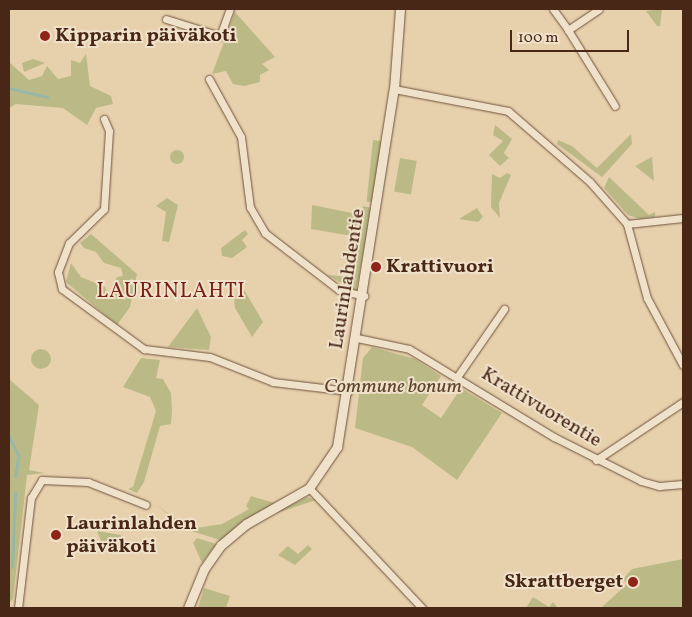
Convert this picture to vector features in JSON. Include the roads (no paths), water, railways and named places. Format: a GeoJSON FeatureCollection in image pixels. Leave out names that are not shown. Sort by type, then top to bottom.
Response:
{"type":"FeatureCollection","features":[{"type":"Feature","properties":{"kind":"street"},"geometry":{"type":"LineString","coordinates":[[166,19],[220,36],[230,9]]}},
{"type":"Feature","properties":{"kind":"street","name":"Laurinlahdentie"},"geometry":{"type":"LineString","coordinates":[[188,608],[204,569],[221,545],[246,524],[309,488],[337,447],[364,296],[394,89],[400,9]]}},
{"type":"Feature","properties":{"kind":"street"},"geometry":{"type":"LineString","coordinates":[[553,9],[615,106]]}},
{"type":"Feature","properties":{"kind":"street"},"geometry":{"type":"LineString","coordinates":[[568,30],[599,9]]}},
{"type":"Feature","properties":{"kind":"street"},"geometry":{"type":"LineString","coordinates":[[209,79],[241,137],[250,207],[265,233],[340,290],[364,296]]}},
{"type":"Feature","properties":{"kind":"street"},"geometry":{"type":"LineString","coordinates":[[394,89],[500,107],[515,114],[596,188],[627,224],[647,298],[683,365]]}},
{"type":"Feature","properties":{"kind":"street"},"geometry":{"type":"LineString","coordinates":[[104,118],[109,131],[104,209],[69,243],[58,272],[58,285],[144,349],[210,357],[273,382],[348,391]]}},
{"type":"Feature","properties":{"kind":"street"},"geometry":{"type":"LineString","coordinates":[[627,224],[683,218]]}},
{"type":"Feature","properties":{"kind":"street"},"geometry":{"type":"LineString","coordinates":[[457,377],[504,309]]}},
{"type":"Feature","properties":{"kind":"street","name":"Krattivuorentie"},"geometry":{"type":"LineString","coordinates":[[357,338],[408,349],[596,460],[647,483],[683,484]]}},
{"type":"Feature","properties":{"kind":"street"},"geometry":{"type":"LineString","coordinates":[[596,460],[683,402]]}},
{"type":"Feature","properties":{"kind":"street"},"geometry":{"type":"LineString","coordinates":[[18,608],[30,498],[42,480],[88,482],[146,505]]}},
{"type":"Feature","properties":{"kind":"street"},"geometry":{"type":"LineString","coordinates":[[309,488],[422,608]]}},
{"type":"Feature","properties":{"kind":"waterway"},"geometry":{"type":"LineString","coordinates":[[9,88],[47,97]]}},
{"type":"Feature","properties":{"kind":"waterway"},"geometry":{"type":"LineString","coordinates":[[9,436],[19,456],[16,476]]}},
{"type":"Feature","properties":{"kind":"waterway"},"geometry":{"type":"LineString","coordinates":[[12,567],[15,494]]}},
{"type":"Feature","properties":{"kind":"place","name":"Kipparin päiväkoti"},"geometry":{"type":"Point","coordinates":[45,36]}},
{"type":"Feature","properties":{"kind":"place","name":"Krattivuori"},"geometry":{"type":"Point","coordinates":[376,267]}},
{"type":"Feature","properties":{"kind":"place","name":"Laurinlahden päiväkoti"},"geometry":{"type":"Point","coordinates":[56,535]}},
{"type":"Feature","properties":{"kind":"place","name":"Skrattberget"},"geometry":{"type":"Point","coordinates":[633,582]}},
{"type":"Feature","properties":{"kind":"district","name":"LAURINLAHTI"},"geometry":{"type":"Point","coordinates":[171,292]}},
{"type":"Feature","properties":{"kind":"park label","name":"Commune bonum"},"geometry":{"type":"Point","coordinates":[393,387]}}]}
